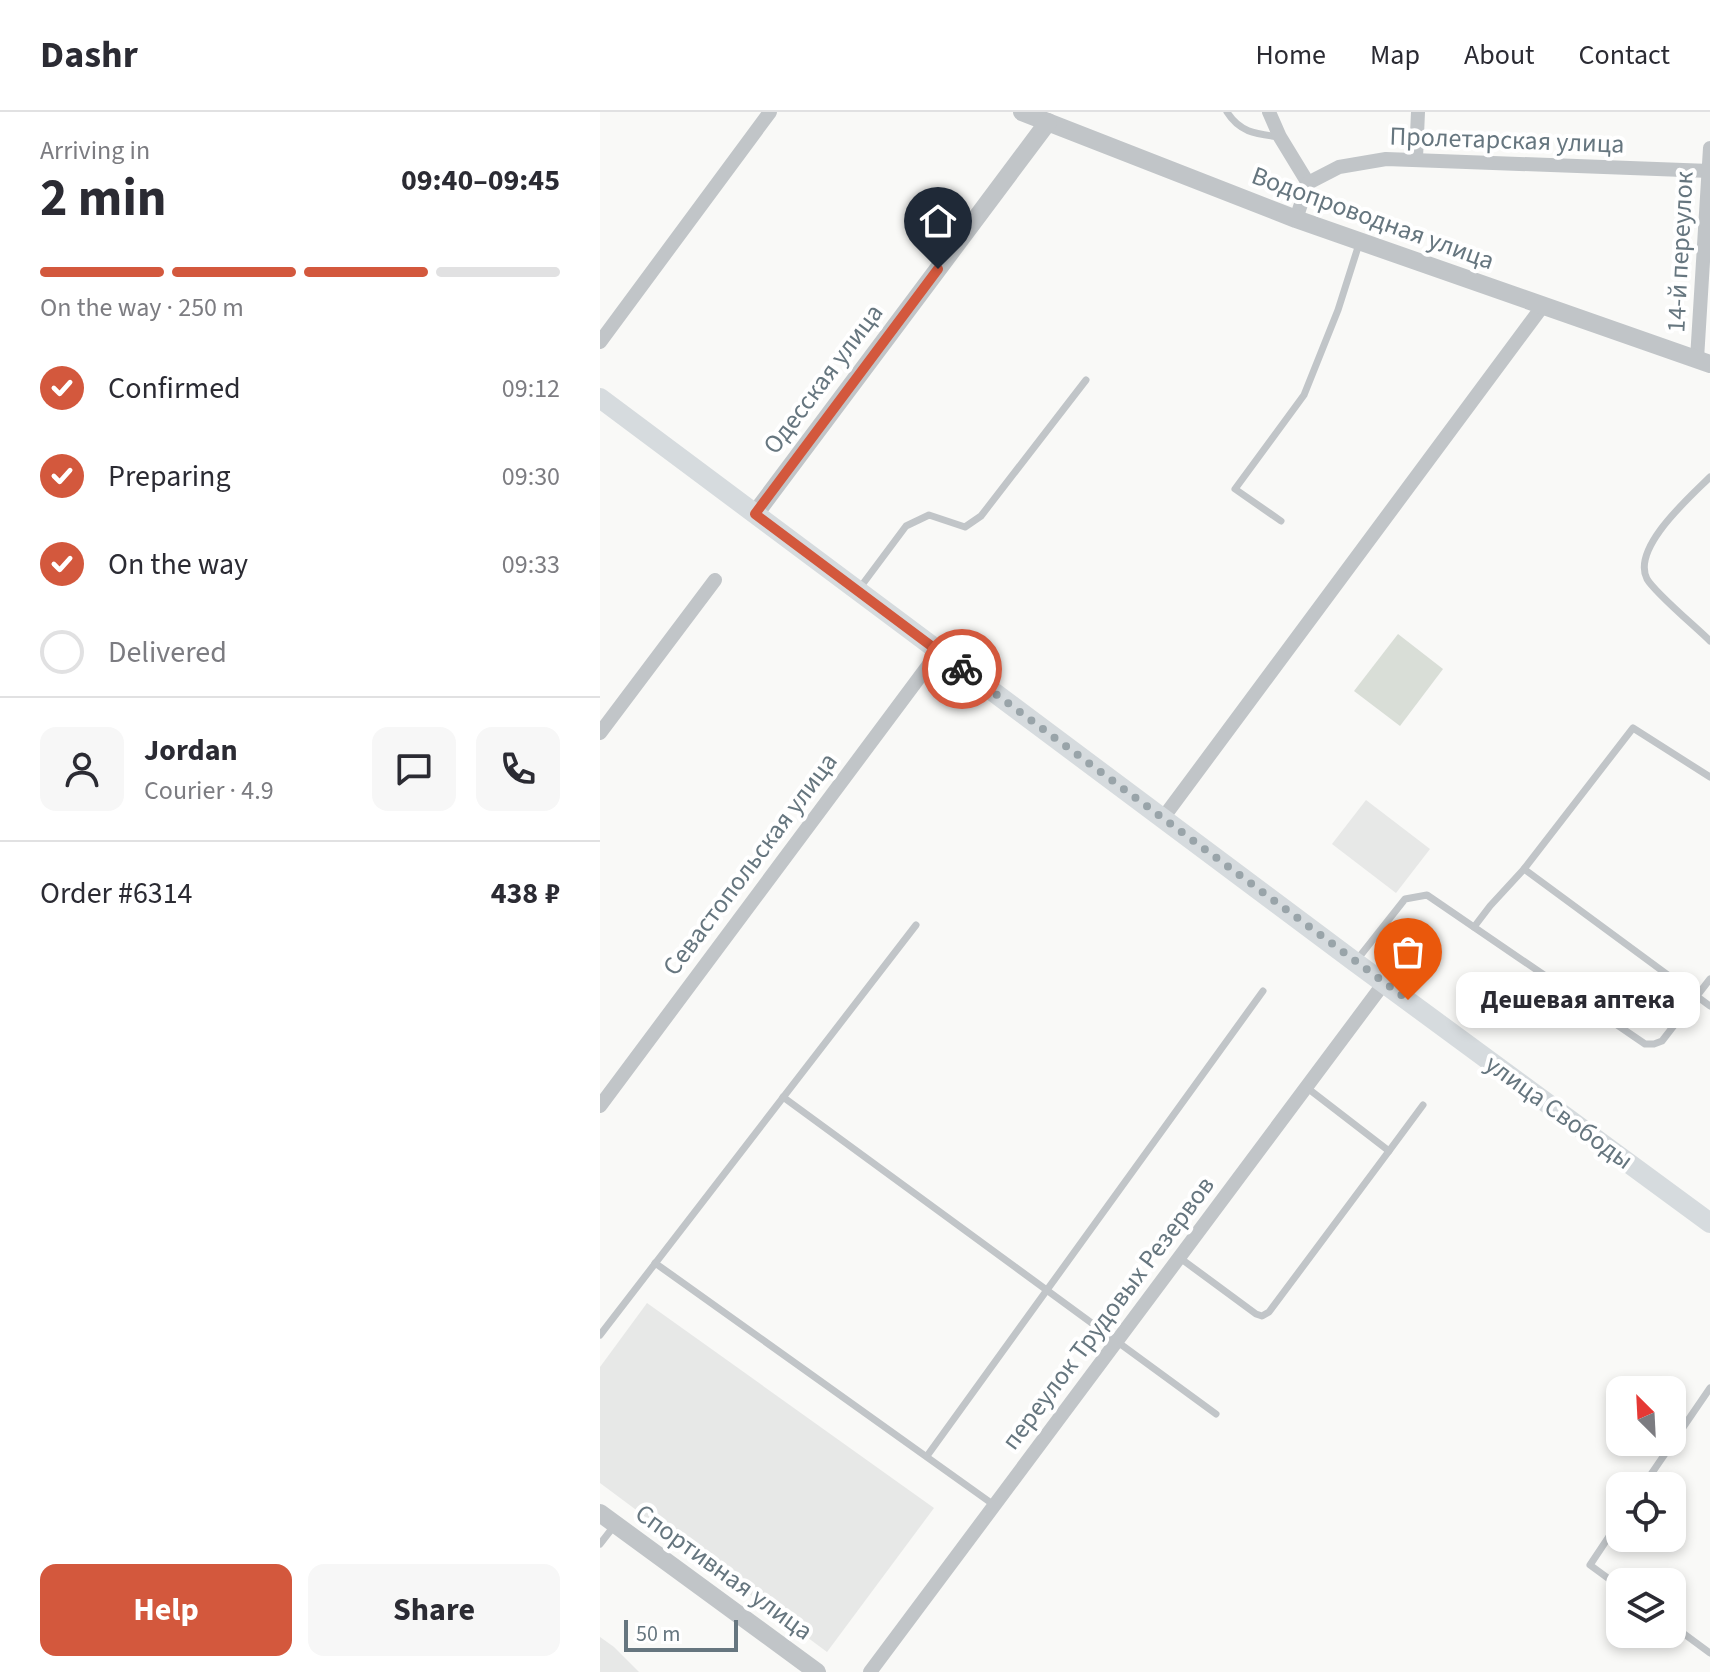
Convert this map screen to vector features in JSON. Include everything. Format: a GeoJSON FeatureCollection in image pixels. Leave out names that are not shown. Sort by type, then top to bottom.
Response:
{"type":"FeatureCollection","features":[{"type":"Feature","properties":{"kind":"main road","name":"улица Свободы"},"geometry":{"type":"LineString","coordinates":[[600,398],[1710,1223]]}},
{"type":"Feature","properties":{"kind":"street"},"geometry":{"type":"LineString","coordinates":[[600,342],[770,112]]}},
{"type":"Feature","properties":{"kind":"street","name":"Водопроводная улица"},"geometry":{"type":"LineString","coordinates":[[1022,112],[1296,219],[1704,362]]}},
{"type":"Feature","properties":{"kind":"street"},"geometry":{"type":"LineString","coordinates":[[1269,112],[1308,183],[1296,219]]}},
{"type":"Feature","properties":{"kind":"street"},"geometry":{"type":"LineString","coordinates":[[1416,158],[1418,112]]}},
{"type":"Feature","properties":{"kind":"street","name":"Одесская улица"},"geometry":{"type":"LineString","coordinates":[[755,514],[1048,122]]}},
{"type":"Feature","properties":{"kind":"street","name":"14-й переулок"},"geometry":{"type":"LineString","coordinates":[[1704,362],[1710,148]]}},
{"type":"Feature","properties":{"kind":"street","name":"Пролетарская улица"},"geometry":{"type":"LineString","coordinates":[[1308,183],[1339,167],[1386,159],[1416,158],[1709,171]]}},
{"type":"Feature","properties":{"kind":"street"},"geometry":{"type":"LineString","coordinates":[[1163,818],[1542,307]]}},
{"type":"Feature","properties":{"kind":"street"},"geometry":{"type":"LineString","coordinates":[[600,733],[715,580]]}},
{"type":"Feature","properties":{"kind":"street","name":"Севастопольская улица"},"geometry":{"type":"LineString","coordinates":[[600,1106],[939,651]]}},
{"type":"Feature","properties":{"kind":"street","name":"переулок Трудовых Резервов"},"geometry":{"type":"LineString","coordinates":[[870,1672],[1384,983]]}},
{"type":"Feature","properties":{"kind":"street","name":"Спортивная улица"},"geometry":{"type":"LineString","coordinates":[[608,1519],[817,1672]]}},
{"type":"Feature","properties":{"kind":"lane"},"geometry":{"type":"LineString","coordinates":[[1227,112],[1234,123],[1251,134],[1280,137]]}},
{"type":"Feature","properties":{"kind":"lane"},"geometry":{"type":"LineString","coordinates":[[1281,521],[1235,489],[1304,395],[1338,310],[1359,242]]}},
{"type":"Feature","properties":{"kind":"lane"},"geometry":{"type":"LineString","coordinates":[[858,590],[906,526],[929,515],[965,527],[981,516],[1086,380]]}},
{"type":"Feature","properties":{"kind":"lane"},"geometry":{"type":"LineString","coordinates":[[1710,477],[1683,503],[1647,549],[1643,566],[1648,580],[1710,641]]}},
{"type":"Feature","properties":{"kind":"lane"},"geometry":{"type":"LineString","coordinates":[[1474,927],[1524,869],[1633,728],[1710,777]]}},
{"type":"Feature","properties":{"kind":"lane"},"geometry":{"type":"LineString","coordinates":[[1524,869],[1710,1006]]}},
{"type":"Feature","properties":{"kind":"lane"},"geometry":{"type":"LineString","coordinates":[[1355,962],[1405,899],[1427,895],[1645,1044],[1662,1041],[1710,979]]}},
{"type":"Feature","properties":{"kind":"lane"},"geometry":{"type":"LineString","coordinates":[[600,1335],[916,925]]}},
{"type":"Feature","properties":{"kind":"lane"},"geometry":{"type":"LineString","coordinates":[[927,1456],[1263,991]]}},
{"type":"Feature","properties":{"kind":"lane"},"geometry":{"type":"LineString","coordinates":[[1306,1087],[1389,1151]]}},
{"type":"Feature","properties":{"kind":"lane"},"geometry":{"type":"LineString","coordinates":[[783,1097],[1216,1414]]}},
{"type":"Feature","properties":{"kind":"lane"},"geometry":{"type":"LineString","coordinates":[[1179,1257],[1256,1314],[1262,1316],[1269,1312],[1423,1105]]}},
{"type":"Feature","properties":{"kind":"lane"},"geometry":{"type":"LineString","coordinates":[[655,1263],[994,1505]]}},
{"type":"Feature","properties":{"kind":"lane"},"geometry":{"type":"LineString","coordinates":[[1653,1472],[1710,1388]]}},
{"type":"Feature","properties":{"kind":"lane"},"geometry":{"type":"LineString","coordinates":[[600,1544],[608,1519]]}},
{"type":"Feature","properties":{"kind":"lane"},"geometry":{"type":"LineString","coordinates":[[1606,1541],[1590,1565],[1606,1577]]}},
{"type":"Feature","properties":{"kind":"lane"},"geometry":{"type":"LineString","coordinates":[[1686,1635],[1710,1653]]}},
{"type":"Feature","properties":{"kind":"shaded area"},"geometry":{"type":"Polygon","coordinates":[[[1398,634],[1443,669],[1400,726],[1354,691],[1398,634]]]}},
{"type":"Feature","properties":{"kind":"shaded area"},"geometry":{"type":"Polygon","coordinates":[[[1366,800],[1430,849],[1396,893],[1332,844],[1366,800]]]}},
{"type":"Feature","properties":{"kind":"shaded area"},"geometry":{"type":"Polygon","coordinates":[[[647,1303],[934,1508],[827,1652],[600,1483],[600,1367],[647,1303]]]}},
{"type":"Feature","properties":{"kind":"shaded area"},"geometry":{"type":"Polygon","coordinates":[[[600,1637],[614,1647],[639,1672],[600,1672],[600,1637]]]}},
{"type":"Feature","properties":{"kind":"way so far"},"geometry":{"type":"LineString","coordinates":[[962,669],[1408,1000]]}},
{"type":"Feature","properties":{"kind":"place","name":"Дешевая аптека"},"geometry":{"type":"Point","coordinates":[1408,1000]}},
{"type":"Feature","properties":{"kind":"route"},"geometry":{"type":"LineString","coordinates":[[938,269],[755,514],[962,669]]}}]}
